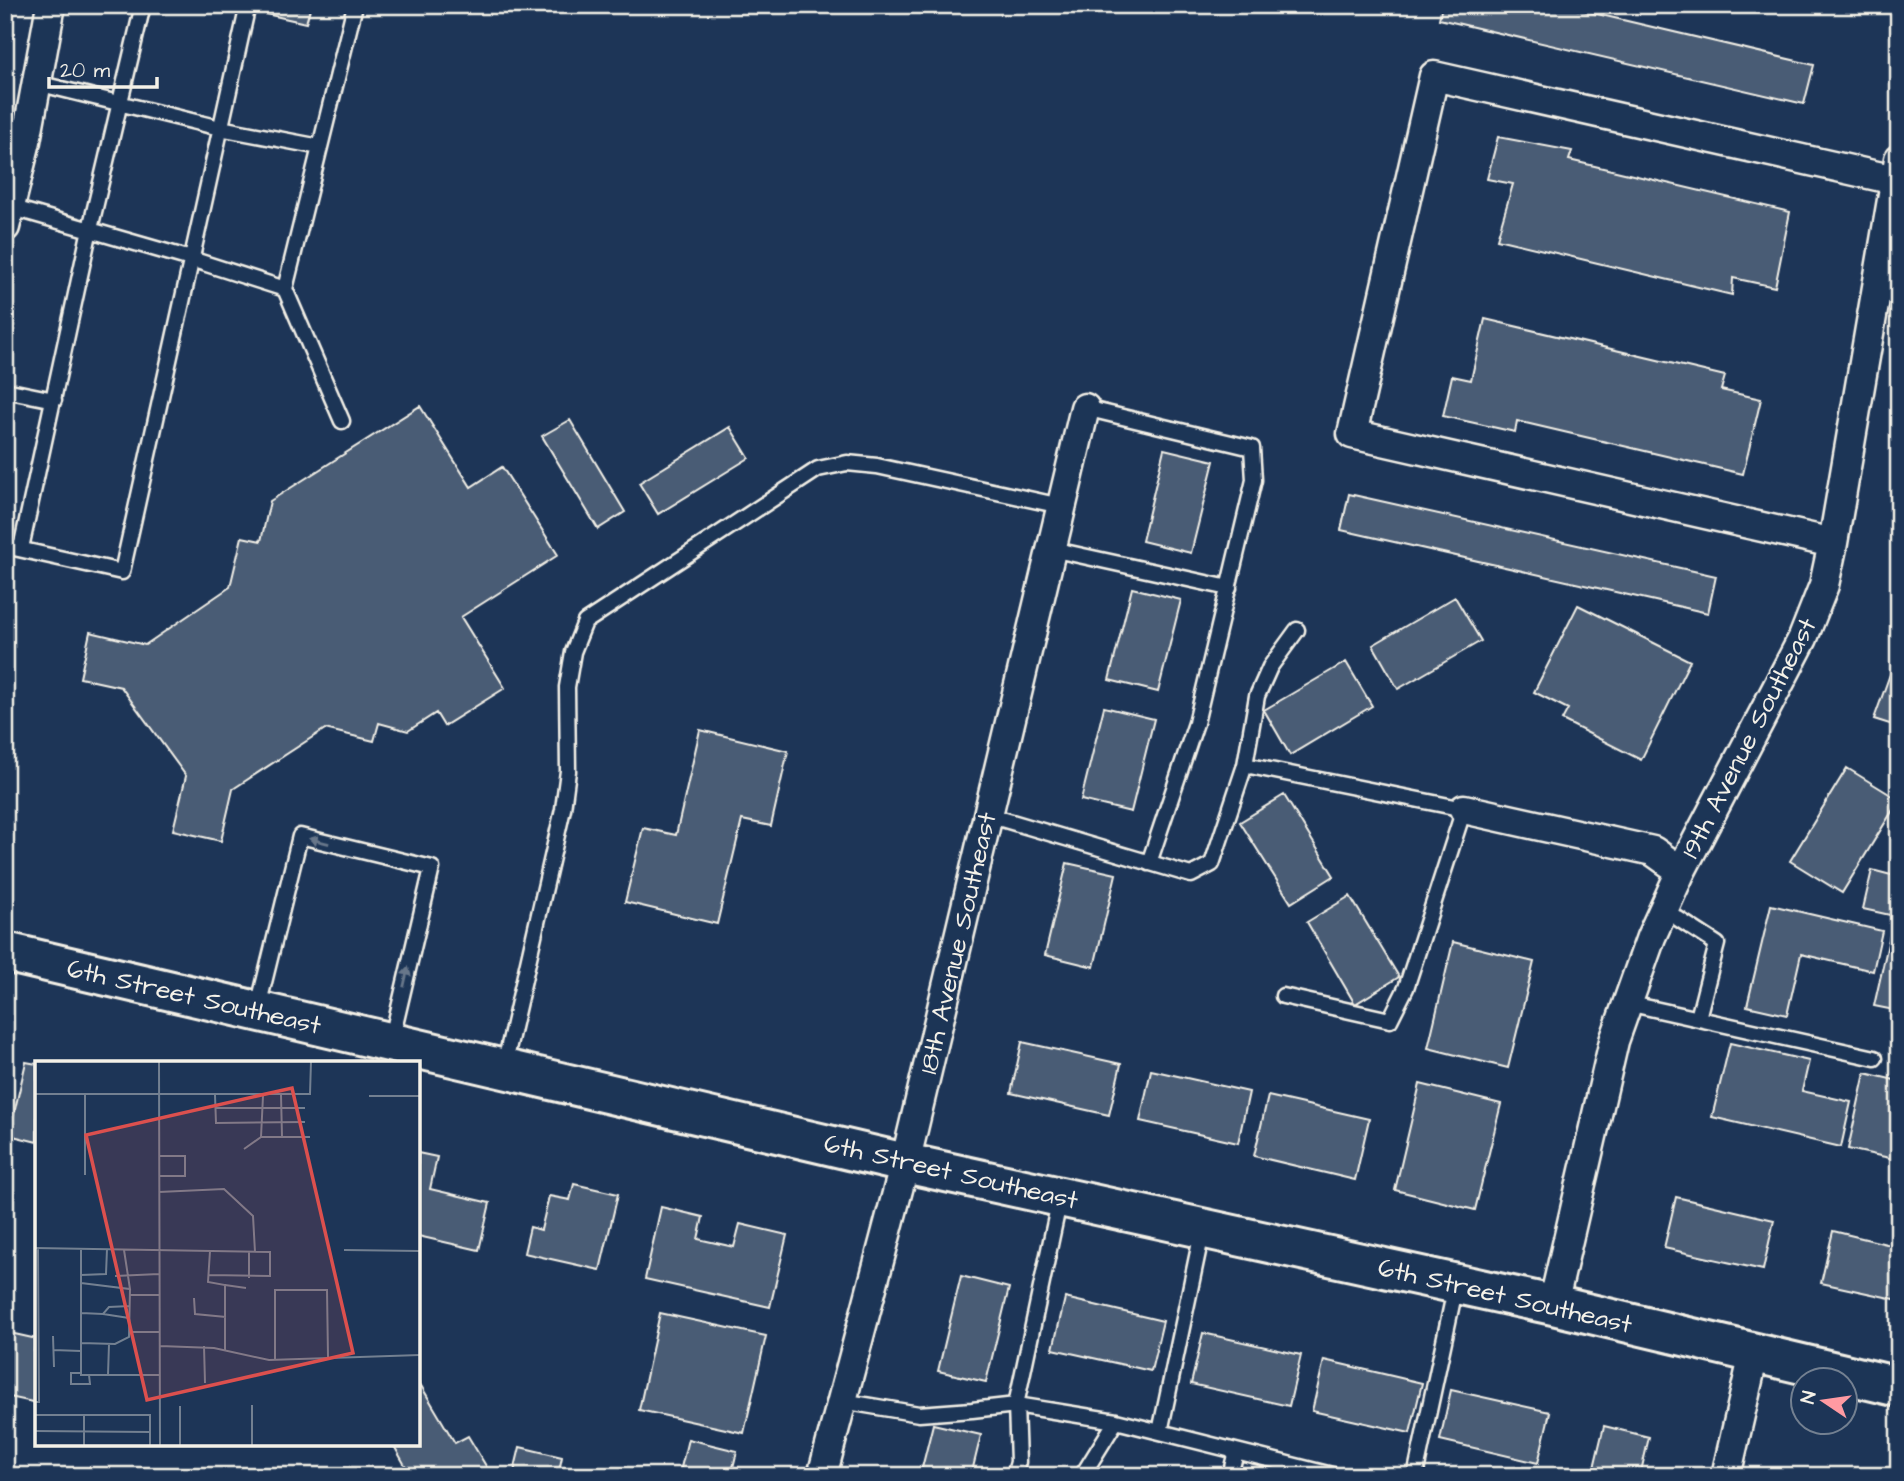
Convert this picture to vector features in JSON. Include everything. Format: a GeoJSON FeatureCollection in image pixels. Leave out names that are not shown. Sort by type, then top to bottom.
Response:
{"type":"FeatureCollection","features":[{"type":"Feature","properties":{"kind":"street"},"geometry":{"type":"LineString","coordinates":[[8,217],[51,5]]}},
{"type":"Feature","properties":{"kind":"street"},"geometry":{"type":"LineString","coordinates":[[1833,543],[1352,434],[1434,76],[1897,170]]}},
{"type":"Feature","properties":{"kind":"street","name":"19th Avenue Southeast"},"geometry":{"type":"LineString","coordinates":[[1553,1305],[1614,1041],[1627,1003],[1663,909],[1803,638],[1824,585],[1897,170]]}},
{"type":"Feature","properties":{"kind":"street","name":"18th Avenue Southeast"},"geometry":{"type":"LineString","coordinates":[[822,1476],[905,1163],[1085,408]]}},
{"type":"Feature","properties":{"kind":"street"},"geometry":{"type":"LineString","coordinates":[[1464,809],[1653,851],[1681,871]]}},
{"type":"Feature","properties":{"kind":"street","name":"6th Street Southeast"},"geometry":{"type":"LineString","coordinates":[[5,952],[905,1163],[1553,1305],[1899,1387]]}},
{"type":"Feature","properties":{"kind":"street"},"geometry":{"type":"LineString","coordinates":[[1726,1476],[1754,1354]]}},
{"type":"Feature","properties":{"kind":"lane"},"geometry":{"type":"LineString","coordinates":[[21,548],[90,229],[143,5]]}},
{"type":"Feature","properties":{"kind":"lane"},"geometry":{"type":"LineString","coordinates":[[5,546],[122,572],[248,5]]}},
{"type":"Feature","properties":{"kind":"lane"},"geometry":{"type":"LineString","coordinates":[[342,421],[285,289],[355,5]]}},
{"type":"Feature","properties":{"kind":"lane"},"geometry":{"type":"LineString","coordinates":[[37,83],[220,128],[320,147]]}},
{"type":"Feature","properties":{"kind":"lane"},"geometry":{"type":"LineString","coordinates":[[8,217],[90,229],[285,289]]}},
{"type":"Feature","properties":{"kind":"lane"},"geometry":{"type":"LineString","coordinates":[[5,390],[54,400]]}},
{"type":"Feature","properties":{"kind":"lane"},"geometry":{"type":"LineString","coordinates":[[1085,408],[1252,449],[1254,480],[1196,723],[1149,863]]}},
{"type":"Feature","properties":{"kind":"lane"},"geometry":{"type":"LineString","coordinates":[[503,1070],[563,809],[568,771],[566,687],[573,652],[585,622],[817,469],[847,463],[877,466],[1061,506]]}},
{"type":"Feature","properties":{"kind":"lane"},"geometry":{"type":"LineString","coordinates":[[1051,549],[1229,588]]}},
{"type":"Feature","properties":{"kind":"lane"},"geometry":{"type":"LineString","coordinates":[[988,815],[1191,875],[1212,864],[1245,765],[1257,696],[1269,667],[1297,630]]}},
{"type":"Feature","properties":{"kind":"lane"},"geometry":{"type":"LineString","coordinates":[[1245,765],[1464,809],[1406,988],[1390,1020],[1283,996]]}},
{"type":"Feature","properties":{"kind":"lane"},"geometry":{"type":"LineString","coordinates":[[257,1012],[300,836],[432,868],[391,1043]]}},
{"type":"Feature","properties":{"kind":"lane"},"geometry":{"type":"LineString","coordinates":[[1663,909],[1717,944],[1698,1018]]}},
{"type":"Feature","properties":{"kind":"lane"},"geometry":{"type":"LineString","coordinates":[[1627,1003],[1875,1058]]}},
{"type":"Feature","properties":{"kind":"lane"},"geometry":{"type":"LineString","coordinates":[[1014,1476],[1018,1462],[1016,1405],[1060,1197]]}},
{"type":"Feature","properties":{"kind":"lane"},"geometry":{"type":"LineString","coordinates":[[1160,1432],[1203,1228]]}},
{"type":"Feature","properties":{"kind":"lane"},"geometry":{"type":"LineString","coordinates":[[1415,1476],[1456,1284]]}},
{"type":"Feature","properties":{"kind":"lane"},"geometry":{"type":"LineString","coordinates":[[842,1401],[919,1413],[1016,1405],[1116,1421],[1318,1474],[1336,1476]]}},
{"type":"Feature","properties":{"kind":"lane"},"geometry":{"type":"LineString","coordinates":[[1082,1476],[1116,1421]]}},
{"type":"Feature","properties":{"kind":"lane"},"geometry":{"type":"LineString","coordinates":[[1230,1476],[1236,1451]]}},
{"type":"Feature","properties":{"kind":"building"},"geometry":{"type":"Polygon","coordinates":[[[259,5],[311,5],[306,23],[257,12],[259,5]]]}},
{"type":"Feature","properties":{"kind":"building"},"geometry":{"type":"Polygon","coordinates":[[[1442,5],[1559,5],[1814,65],[1804,104],[1439,19],[1442,5]]]}},
{"type":"Feature","properties":{"kind":"building"},"geometry":{"type":"Polygon","coordinates":[[[1498,137],[1572,151],[1569,160],[1790,212],[1775,287],[1733,278],[1732,295],[1497,239],[1513,184],[1487,179],[1498,137]]]}},
{"type":"Feature","properties":{"kind":"building"},"geometry":{"type":"Polygon","coordinates":[[[1485,319],[1725,376],[1721,390],[1761,399],[1743,474],[1517,421],[1515,432],[1443,416],[1452,376],[1471,380],[1485,319]]]}},
{"type":"Feature","properties":{"kind":"building"},"geometry":{"type":"Polygon","coordinates":[[[420,406],[471,487],[502,467],[558,555],[461,617],[505,688],[444,726],[436,713],[408,731],[379,723],[374,741],[325,729],[233,789],[221,841],[173,830],[186,776],[121,687],[80,678],[90,632],[145,645],[230,587],[242,537],[261,541],[270,501],[420,406]]]}},
{"type":"Feature","properties":{"kind":"building"},"geometry":{"type":"Polygon","coordinates":[[[570,420],[625,512],[598,529],[542,436],[570,420]]]}},
{"type":"Feature","properties":{"kind":"building"},"geometry":{"type":"Polygon","coordinates":[[[730,427],[749,458],[658,514],[639,483],[730,427]]]}},
{"type":"Feature","properties":{"kind":"building"},"geometry":{"type":"Polygon","coordinates":[[[1164,449],[1214,461],[1191,553],[1142,541],[1164,449]]]}},
{"type":"Feature","properties":{"kind":"building"},"geometry":{"type":"Polygon","coordinates":[[[1349,494],[1716,576],[1708,613],[1341,530],[1349,494]]]}},
{"type":"Feature","properties":{"kind":"building"},"geometry":{"type":"Polygon","coordinates":[[[1132,588],[1181,600],[1158,692],[1109,680],[1132,588]]]}},
{"type":"Feature","properties":{"kind":"building"},"geometry":{"type":"Polygon","coordinates":[[[1455,597],[1481,641],[1398,689],[1373,645],[1455,597]]]}},
{"type":"Feature","properties":{"kind":"building"},"geometry":{"type":"Polygon","coordinates":[[[1578,605],[1690,661],[1641,760],[1562,720],[1568,709],[1534,692],[1578,605]]]}},
{"type":"Feature","properties":{"kind":"building"},"geometry":{"type":"Polygon","coordinates":[[[1899,649],[1899,727],[1874,719],[1899,649]]]}},
{"type":"Feature","properties":{"kind":"building"},"geometry":{"type":"Polygon","coordinates":[[[1346,662],[1372,706],[1290,755],[1264,710],[1346,662]]]}},
{"type":"Feature","properties":{"kind":"building"},"geometry":{"type":"Polygon","coordinates":[[[1104,707],[1154,719],[1131,812],[1081,800],[1104,707]]]}},
{"type":"Feature","properties":{"kind":"building"},"geometry":{"type":"Polygon","coordinates":[[[700,730],[788,751],[771,826],[742,820],[717,924],[625,902],[643,828],[676,835],[700,730]]]}},
{"type":"Feature","properties":{"kind":"building"},"geometry":{"type":"Polygon","coordinates":[[[1847,768],[1899,800],[1842,893],[1790,861],[1847,768]]]}},
{"type":"Feature","properties":{"kind":"building"},"geometry":{"type":"Polygon","coordinates":[[[1284,795],[1334,876],[1291,903],[1240,822],[1284,795]]]}},
{"type":"Feature","properties":{"kind":"building"},"geometry":{"type":"Polygon","coordinates":[[[1067,863],[1116,874],[1094,967],[1045,955],[1067,863]]]}},
{"type":"Feature","properties":{"kind":"building"},"geometry":{"type":"Polygon","coordinates":[[[1872,870],[1899,877],[1899,917],[1863,909],[1872,870]]]}},
{"type":"Feature","properties":{"kind":"building"},"geometry":{"type":"Polygon","coordinates":[[[1350,896],[1399,977],[1355,1004],[1307,922],[1350,896]]]}},
{"type":"Feature","properties":{"kind":"building"},"geometry":{"type":"Polygon","coordinates":[[[1771,905],[1882,931],[1873,971],[1801,954],[1787,1015],[1747,1006],[1771,905]]]}},
{"type":"Feature","properties":{"kind":"building"},"geometry":{"type":"Polygon","coordinates":[[[1890,935],[1899,937],[1899,1011],[1874,1006],[1890,935]]]}},
{"type":"Feature","properties":{"kind":"building"},"geometry":{"type":"Polygon","coordinates":[[[1453,942],[1534,962],[1508,1068],[1428,1048],[1453,942]]]}},
{"type":"Feature","properties":{"kind":"building"},"geometry":{"type":"Polygon","coordinates":[[[1022,1042],[1121,1064],[1109,1115],[1011,1093],[1022,1042]]]}},
{"type":"Feature","properties":{"kind":"building"},"geometry":{"type":"Polygon","coordinates":[[[1730,1043],[1809,1061],[1802,1091],[1851,1102],[1841,1147],[1712,1117],[1730,1043]]]}},
{"type":"Feature","properties":{"kind":"building"},"geometry":{"type":"Polygon","coordinates":[[[26,1062],[35,1064],[35,1142],[9,1135],[26,1062]]]}},
{"type":"Feature","properties":{"kind":"building"},"geometry":{"type":"Polygon","coordinates":[[[1151,1070],[1249,1092],[1238,1143],[1140,1121],[1151,1070]]]}},
{"type":"Feature","properties":{"kind":"building"},"geometry":{"type":"Polygon","coordinates":[[[1865,1073],[1899,1081],[1899,1160],[1848,1149],[1865,1073]]]}},
{"type":"Feature","properties":{"kind":"building"},"geometry":{"type":"Polygon","coordinates":[[[1420,1084],[1501,1104],[1475,1210],[1395,1190],[1420,1084]]]}},
{"type":"Feature","properties":{"kind":"building"},"geometry":{"type":"Polygon","coordinates":[[[1268,1096],[1369,1119],[1355,1180],[1254,1156],[1268,1096]]]}},
{"type":"Feature","properties":{"kind":"building"},"geometry":{"type":"Polygon","coordinates":[[[420,1153],[437,1157],[430,1189],[490,1203],[479,1250],[420,1236],[420,1153]]]}},
{"type":"Feature","properties":{"kind":"building"},"geometry":{"type":"Polygon","coordinates":[[[574,1184],[618,1194],[600,1270],[524,1253],[530,1227],[541,1230],[549,1196],[570,1200],[574,1184]]]}},
{"type":"Feature","properties":{"kind":"building"},"geometry":{"type":"Polygon","coordinates":[[[1676,1197],[1774,1220],[1763,1270],[1664,1248],[1676,1197]]]}},
{"type":"Feature","properties":{"kind":"building"},"geometry":{"type":"Polygon","coordinates":[[[661,1207],[703,1217],[698,1239],[734,1247],[740,1224],[787,1235],[770,1307],[645,1279],[661,1207]]]}},
{"type":"Feature","properties":{"kind":"building"},"geometry":{"type":"Polygon","coordinates":[[[1833,1231],[1899,1247],[1899,1300],[1821,1283],[1833,1231]]]}},
{"type":"Feature","properties":{"kind":"building"},"geometry":{"type":"Polygon","coordinates":[[[961,1276],[1009,1288],[986,1382],[938,1371],[961,1276]]]}},
{"type":"Feature","properties":{"kind":"building"},"geometry":{"type":"Polygon","coordinates":[[[1065,1298],[1163,1321],[1151,1371],[1053,1349],[1065,1298]]]}},
{"type":"Feature","properties":{"kind":"building"},"geometry":{"type":"Polygon","coordinates":[[[660,1313],[766,1336],[744,1433],[639,1410],[660,1313]]]}},
{"type":"Feature","properties":{"kind":"building"},"geometry":{"type":"Polygon","coordinates":[[[10,1333],[35,1339],[35,1403],[5,1396],[5,1353],[10,1333]]]}},
{"type":"Feature","properties":{"kind":"building"},"geometry":{"type":"Polygon","coordinates":[[[1203,1333],[1301,1355],[1289,1406],[1191,1384],[1203,1333]]]}},
{"type":"Feature","properties":{"kind":"building"},"geometry":{"type":"Polygon","coordinates":[[[1324,1360],[1422,1383],[1410,1433],[1312,1411],[1324,1360]]]}},
{"type":"Feature","properties":{"kind":"building"},"geometry":{"type":"Polygon","coordinates":[[[420,1384],[455,1443],[468,1436],[492,1476],[411,1476],[394,1446],[420,1446],[420,1384]]]}},
{"type":"Feature","properties":{"kind":"building"},"geometry":{"type":"Polygon","coordinates":[[[1451,1390],[1550,1412],[1538,1463],[1440,1440],[1451,1390]]]}},
{"type":"Feature","properties":{"kind":"building"},"geometry":{"type":"Polygon","coordinates":[[[933,1424],[981,1435],[971,1476],[920,1476],[933,1424]]]}},
{"type":"Feature","properties":{"kind":"building"},"geometry":{"type":"Polygon","coordinates":[[[1604,1426],[1649,1437],[1640,1476],[1592,1476],[1604,1426]]]}},
{"type":"Feature","properties":{"kind":"building"},"geometry":{"type":"Polygon","coordinates":[[[688,1439],[737,1451],[731,1476],[679,1476],[688,1439]]]}},
{"type":"Feature","properties":{"kind":"building"},"geometry":{"type":"Polygon","coordinates":[[[520,1447],[562,1457],[558,1476],[513,1476],[520,1447]]]}}]}
